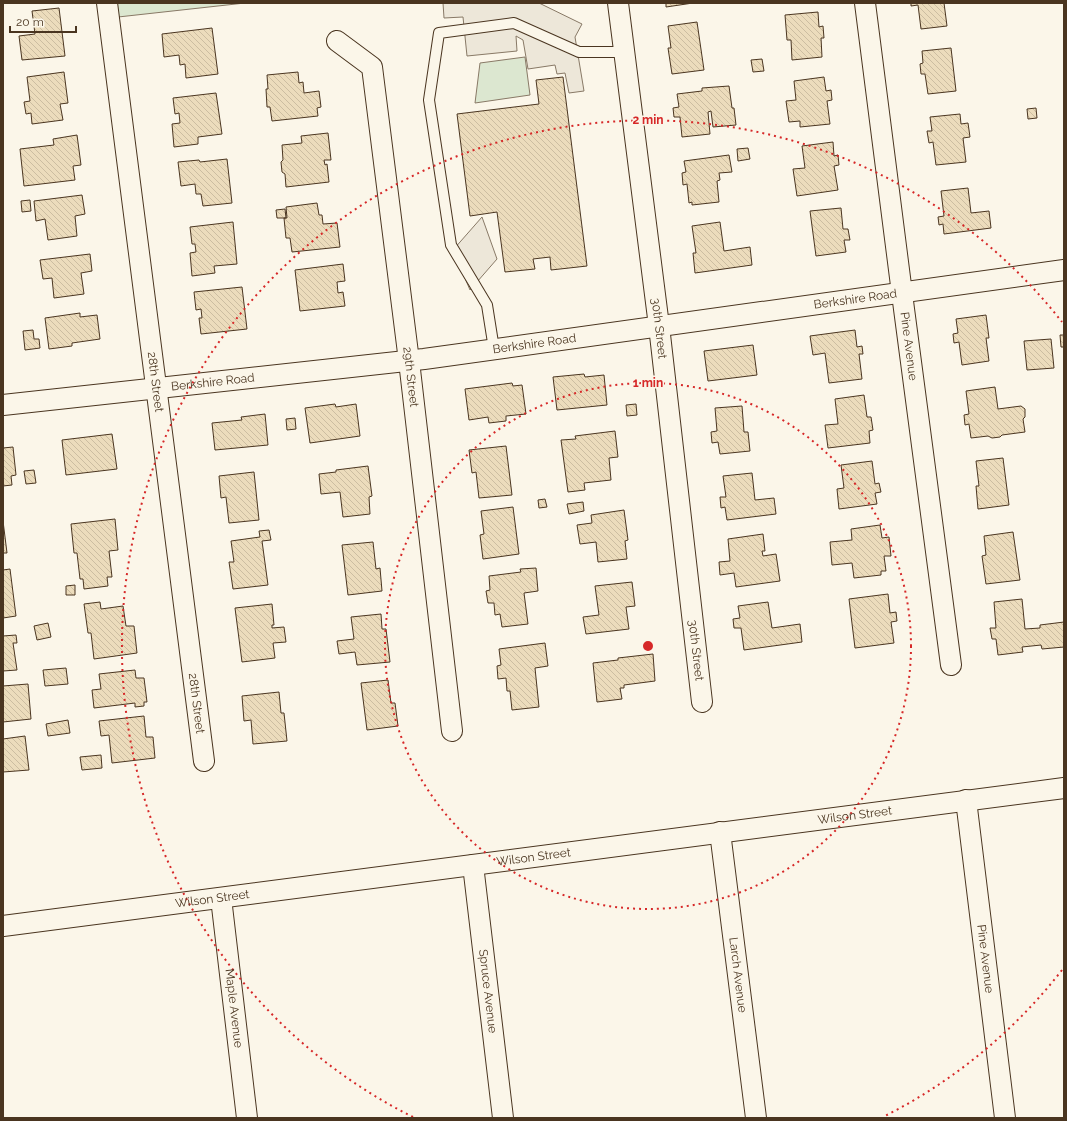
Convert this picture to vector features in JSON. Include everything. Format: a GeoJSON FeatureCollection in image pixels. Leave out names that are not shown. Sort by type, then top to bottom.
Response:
{"type":"FeatureCollection","features":[{"type":"Feature","properties":{"kind":"street","name":"28th Street"},"geometry":{"type":"LineString","coordinates":[[107,3],[204,761]]}},
{"type":"Feature","properties":{"kind":"street","name":"30th Street"},"geometry":{"type":"LineString","coordinates":[[618,3],[659,326],[702,702]]}},
{"type":"Feature","properties":{"kind":"street","name":"Pine Avenue"},"geometry":{"type":"LineString","coordinates":[[865,3],[951,665]]}},
{"type":"Feature","properties":{"kind":"street","name":"29th Street"},"geometry":{"type":"LineString","coordinates":[[337,41],[372,67],[409,361],[452,731]]}},
{"type":"Feature","properties":{"kind":"street","name":"Berkshire Road"},"geometry":{"type":"LineString","coordinates":[[3,406],[409,361],[1064,270]]}},
{"type":"Feature","properties":{"kind":"street","name":"Wilson Street"},"geometry":{"type":"LineString","coordinates":[[3,926],[1064,788]]}},
{"type":"Feature","properties":{"kind":"street","name":"Pine Avenue"},"geometry":{"type":"LineString","coordinates":[[966,800],[1005,1118]]}},
{"type":"Feature","properties":{"kind":"street","name":"Larch Avenue"},"geometry":{"type":"LineString","coordinates":[[720,832],[756,1118]]}},
{"type":"Feature","properties":{"kind":"street","name":"Spruce Avenue"},"geometry":{"type":"LineString","coordinates":[[473,865],[503,1118]]}},
{"type":"Feature","properties":{"kind":"street","name":"Maple Avenue"},"geometry":{"type":"LineString","coordinates":[[221,898],[247,1118]]}},
{"type":"Feature","properties":{"kind":"lane"},"geometry":{"type":"LineString","coordinates":[[494,349],[487,305],[451,245],[429,100],[440,33],[514,23],[579,52],[624,52]]}},
{"type":"Feature","properties":{"kind":"green space"},"geometry":{"type":"Polygon","coordinates":[[[107,3],[245,3],[109,18],[107,3]]]}},
{"type":"Feature","properties":{"kind":"green space"},"geometry":{"type":"Polygon","coordinates":[[[525,57],[530,95],[475,103],[480,63],[525,57]]]}},
{"type":"Feature","properties":{"kind":"shaded area"},"geometry":{"type":"Polygon","coordinates":[[[443,3],[539,3],[582,24],[575,37],[584,91],[569,93],[565,73],[557,74],[555,65],[528,69],[523,40],[516,36],[517,51],[467,56],[463,17],[444,18],[443,3]]]}},
{"type":"Feature","properties":{"kind":"shaded area"},"geometry":{"type":"Polygon","coordinates":[[[482,217],[497,259],[470,290],[453,250],[482,217]]]}},
{"type":"Feature","properties":{"kind":"building"},"geometry":{"type":"Polygon","coordinates":[[[666,3],[693,3],[666,7],[666,3]]]}},
{"type":"Feature","properties":{"kind":"building"},"geometry":{"type":"Polygon","coordinates":[[[911,3],[944,3],[947,26],[921,29],[918,5],[911,6],[911,3]]]}},
{"type":"Feature","properties":{"kind":"building"},"geometry":{"type":"Polygon","coordinates":[[[59,8],[65,56],[22,60],[19,36],[35,34],[32,11],[59,8]]]}},
{"type":"Feature","properties":{"kind":"building"},"geometry":{"type":"Polygon","coordinates":[[[818,12],[819,27],[823,26],[824,38],[821,38],[822,57],[792,60],[791,40],[787,40],[785,15],[818,12]]]}},
{"type":"Feature","properties":{"kind":"building"},"geometry":{"type":"Polygon","coordinates":[[[697,22],[704,70],[672,74],[668,48],[671,48],[668,26],[697,22]]]}},
{"type":"Feature","properties":{"kind":"building"},"geometry":{"type":"Polygon","coordinates":[[[212,28],[218,74],[186,78],[185,64],[180,65],[179,55],[164,57],[162,34],[212,28]]]}},
{"type":"Feature","properties":{"kind":"building"},"geometry":{"type":"Polygon","coordinates":[[[951,48],[956,91],[928,94],[925,74],[921,74],[920,64],[923,63],[922,51],[951,48]]]}},
{"type":"Feature","properties":{"kind":"building"},"geometry":{"type":"Polygon","coordinates":[[[762,59],[764,71],[753,72],[751,60],[762,59]]]}},
{"type":"Feature","properties":{"kind":"building"},"geometry":{"type":"Polygon","coordinates":[[[64,72],[68,103],[60,104],[63,120],[32,124],[31,113],[26,114],[24,102],[30,101],[27,77],[64,72]]]}},
{"type":"Feature","properties":{"kind":"building"},"geometry":{"type":"Polygon","coordinates":[[[298,72],[299,83],[303,82],[304,93],[319,91],[321,107],[317,108],[318,116],[272,121],[270,107],[267,107],[267,75],[298,72]]]}},
{"type":"Feature","properties":{"kind":"building"},"geometry":{"type":"Polygon","coordinates":[[[563,77],[587,266],[551,270],[550,257],[533,259],[535,269],[505,272],[497,212],[470,216],[457,114],[539,104],[536,80],[563,77]]]}},
{"type":"Feature","properties":{"kind":"building"},"geometry":{"type":"Polygon","coordinates":[[[824,77],[826,91],[831,90],[832,100],[827,101],[830,124],[800,127],[800,121],[789,122],[786,101],[796,100],[794,81],[824,77]]]}},
{"type":"Feature","properties":{"kind":"building"},"geometry":{"type":"Polygon","coordinates":[[[729,86],[736,125],[713,127],[711,111],[708,112],[710,134],[682,137],[680,117],[674,117],[673,108],[679,107],[677,94],[702,91],[702,88],[729,86]]]}},
{"type":"Feature","properties":{"kind":"building"},"geometry":{"type":"Polygon","coordinates":[[[216,93],[222,134],[198,137],[198,144],[174,147],[172,124],[180,123],[179,113],[175,114],[173,98],[216,93]]]}},
{"type":"Feature","properties":{"kind":"building"},"geometry":{"type":"Polygon","coordinates":[[[1036,108],[1037,118],[1028,119],[1027,109],[1036,108]]]}},
{"type":"Feature","properties":{"kind":"building"},"geometry":{"type":"Polygon","coordinates":[[[960,114],[961,124],[968,123],[970,137],[963,138],[966,162],[936,165],[933,142],[929,143],[927,131],[932,131],[930,117],[960,114]]]}},
{"type":"Feature","properties":{"kind":"building"},"geometry":{"type":"Polygon","coordinates":[[[328,133],[331,160],[324,160],[325,165],[327,164],[329,182],[286,187],[285,174],[282,172],[281,162],[283,160],[282,145],[302,143],[301,136],[328,133]]]}},
{"type":"Feature","properties":{"kind":"building"},"geometry":{"type":"Polygon","coordinates":[[[77,135],[81,165],[73,166],[75,180],[24,186],[20,149],[54,145],[53,139],[77,135]]]}},
{"type":"Feature","properties":{"kind":"building"},"geometry":{"type":"Polygon","coordinates":[[[833,142],[834,156],[838,155],[839,165],[834,166],[838,190],[797,196],[793,169],[805,168],[802,146],[833,142]]]}},
{"type":"Feature","properties":{"kind":"building"},"geometry":{"type":"Polygon","coordinates":[[[748,148],[750,159],[738,161],[737,149],[748,148]]]}},
{"type":"Feature","properties":{"kind":"building"},"geometry":{"type":"Polygon","coordinates":[[[729,155],[732,172],[719,173],[720,180],[717,181],[719,202],[692,205],[692,202],[689,203],[687,184],[683,185],[682,173],[686,172],[684,161],[729,155]]]}},
{"type":"Feature","properties":{"kind":"building"},"geometry":{"type":"Polygon","coordinates":[[[227,159],[232,203],[203,206],[201,194],[196,194],[195,184],[181,186],[178,162],[199,160],[200,162],[227,159]]]}},
{"type":"Feature","properties":{"kind":"building"},"geometry":{"type":"Polygon","coordinates":[[[968,188],[971,213],[989,211],[991,228],[944,234],[943,224],[939,225],[938,217],[944,216],[941,191],[968,188]]]}},
{"type":"Feature","properties":{"kind":"building"},"geometry":{"type":"Polygon","coordinates":[[[82,195],[85,214],[75,216],[77,236],[48,240],[45,219],[36,221],[34,201],[82,195]]]}},
{"type":"Feature","properties":{"kind":"building"},"geometry":{"type":"Polygon","coordinates":[[[30,200],[31,211],[22,212],[21,201],[30,200]]]}},
{"type":"Feature","properties":{"kind":"building"},"geometry":{"type":"Polygon","coordinates":[[[317,203],[319,215],[322,215],[323,224],[337,223],[340,247],[292,252],[290,238],[286,238],[284,218],[287,218],[286,207],[317,203]]]}},
{"type":"Feature","properties":{"kind":"building"},"geometry":{"type":"Polygon","coordinates":[[[841,208],[843,229],[848,229],[850,240],[844,240],[846,252],[816,256],[810,211],[841,208]]]}},
{"type":"Feature","properties":{"kind":"building"},"geometry":{"type":"Polygon","coordinates":[[[285,209],[286,218],[277,218],[276,210],[285,209]]]}},
{"type":"Feature","properties":{"kind":"building"},"geometry":{"type":"Polygon","coordinates":[[[233,222],[237,264],[214,266],[215,273],[192,276],[190,253],[196,252],[195,244],[192,244],[190,227],[233,222]]]}},
{"type":"Feature","properties":{"kind":"building"},"geometry":{"type":"Polygon","coordinates":[[[720,222],[724,251],[750,247],[752,265],[695,273],[693,253],[696,253],[692,226],[720,222]]]}},
{"type":"Feature","properties":{"kind":"building"},"geometry":{"type":"Polygon","coordinates":[[[90,254],[92,271],[81,273],[84,294],[54,298],[52,278],[43,279],[40,260],[90,254]]]}},
{"type":"Feature","properties":{"kind":"building"},"geometry":{"type":"Polygon","coordinates":[[[343,264],[345,281],[337,282],[338,293],[343,292],[345,306],[300,311],[295,270],[343,264]]]}},
{"type":"Feature","properties":{"kind":"building"},"geometry":{"type":"Polygon","coordinates":[[[242,287],[247,329],[201,334],[199,318],[202,318],[201,309],[196,310],[194,292],[242,287]]]}},
{"type":"Feature","properties":{"kind":"building"},"geometry":{"type":"Polygon","coordinates":[[[80,313],[80,317],[97,315],[100,339],[72,343],[72,346],[49,349],[45,318],[80,313]]]}},
{"type":"Feature","properties":{"kind":"building"},"geometry":{"type":"Polygon","coordinates":[[[986,315],[989,338],[986,338],[989,361],[962,365],[959,342],[954,343],[953,334],[958,333],[956,319],[986,315]]]}},
{"type":"Feature","properties":{"kind":"building"},"geometry":{"type":"Polygon","coordinates":[[[33,330],[34,339],[39,339],[40,348],[25,350],[23,331],[33,330]]]}},
{"type":"Feature","properties":{"kind":"building"},"geometry":{"type":"Polygon","coordinates":[[[855,330],[857,347],[862,346],[863,354],[859,354],[862,379],[829,383],[825,353],[813,355],[810,336],[855,330]]]}},
{"type":"Feature","properties":{"kind":"building"},"geometry":{"type":"Polygon","coordinates":[[[1060,335],[1064,335],[1064,347],[1061,347],[1060,335]]]}},
{"type":"Feature","properties":{"kind":"building"},"geometry":{"type":"Polygon","coordinates":[[[1051,339],[1054,368],[1027,370],[1024,341],[1051,339]]]}},
{"type":"Feature","properties":{"kind":"building"},"geometry":{"type":"Polygon","coordinates":[[[753,345],[757,375],[708,381],[704,351],[753,345]]]}},
{"type":"Feature","properties":{"kind":"building"},"geometry":{"type":"Polygon","coordinates":[[[584,374],[585,377],[604,375],[607,405],[557,410],[553,377],[584,374]]]}},
{"type":"Feature","properties":{"kind":"building"},"geometry":{"type":"Polygon","coordinates":[[[512,383],[513,386],[522,385],[526,414],[506,416],[506,421],[489,423],[488,417],[469,420],[465,389],[512,383]]]}},
{"type":"Feature","properties":{"kind":"building"},"geometry":{"type":"Polygon","coordinates":[[[995,387],[998,409],[1021,406],[1025,409],[1025,417],[1023,419],[1025,432],[992,438],[988,436],[971,438],[969,424],[965,425],[964,415],[969,414],[966,391],[995,387]]]}},
{"type":"Feature","properties":{"kind":"building"},"geometry":{"type":"Polygon","coordinates":[[[864,395],[867,417],[871,417],[873,430],[869,431],[870,443],[828,448],[825,425],[838,424],[835,399],[864,395]]]}},
{"type":"Feature","properties":{"kind":"building"},"geometry":{"type":"Polygon","coordinates":[[[335,404],[336,407],[356,404],[360,436],[310,443],[305,408],[335,404]]]}},
{"type":"Feature","properties":{"kind":"building"},"geometry":{"type":"Polygon","coordinates":[[[636,404],[637,415],[627,416],[626,405],[636,404]]]}},
{"type":"Feature","properties":{"kind":"building"},"geometry":{"type":"Polygon","coordinates":[[[742,406],[744,432],[748,432],[750,451],[720,454],[718,442],[712,443],[711,432],[717,431],[715,408],[742,406]]]}},
{"type":"Feature","properties":{"kind":"building"},"geometry":{"type":"Polygon","coordinates":[[[265,414],[268,445],[215,450],[212,423],[242,420],[241,417],[265,414]]]}},
{"type":"Feature","properties":{"kind":"building"},"geometry":{"type":"Polygon","coordinates":[[[295,418],[296,429],[287,430],[286,419],[295,418]]]}},
{"type":"Feature","properties":{"kind":"building"},"geometry":{"type":"Polygon","coordinates":[[[615,431],[618,457],[609,458],[611,480],[584,483],[585,490],[568,492],[561,440],[576,439],[575,436],[615,431]]]}},
{"type":"Feature","properties":{"kind":"building"},"geometry":{"type":"Polygon","coordinates":[[[112,434],[117,469],[66,475],[62,440],[112,434]]]}},
{"type":"Feature","properties":{"kind":"building"},"geometry":{"type":"Polygon","coordinates":[[[506,446],[512,495],[479,498],[476,472],[472,473],[469,450],[506,446]]]}},
{"type":"Feature","properties":{"kind":"building"},"geometry":{"type":"Polygon","coordinates":[[[13,447],[16,475],[11,476],[12,485],[3,486],[3,448],[13,447]]]}},
{"type":"Feature","properties":{"kind":"building"},"geometry":{"type":"Polygon","coordinates":[[[1003,458],[1009,505],[978,509],[976,486],[979,486],[976,461],[1003,458]]]}},
{"type":"Feature","properties":{"kind":"building"},"geometry":{"type":"Polygon","coordinates":[[[872,461],[875,484],[879,483],[881,492],[875,493],[877,504],[839,509],[837,489],[844,488],[841,465],[872,461]]]}},
{"type":"Feature","properties":{"kind":"building"},"geometry":{"type":"Polygon","coordinates":[[[368,466],[372,496],[369,497],[370,514],[343,517],[340,492],[321,494],[319,474],[336,472],[336,470],[368,466]]]}},
{"type":"Feature","properties":{"kind":"building"},"geometry":{"type":"Polygon","coordinates":[[[34,470],[36,483],[26,484],[24,471],[34,470]]]}},
{"type":"Feature","properties":{"kind":"building"},"geometry":{"type":"Polygon","coordinates":[[[254,472],[259,520],[229,523],[226,497],[221,498],[219,476],[254,472]]]}},
{"type":"Feature","properties":{"kind":"building"},"geometry":{"type":"Polygon","coordinates":[[[752,473],[755,500],[774,498],[776,514],[727,520],[725,507],[721,508],[720,497],[726,497],[723,476],[752,473]]]}},
{"type":"Feature","properties":{"kind":"building"},"geometry":{"type":"Polygon","coordinates":[[[545,499],[547,507],[539,508],[538,500],[545,499]]]}},
{"type":"Feature","properties":{"kind":"building"},"geometry":{"type":"Polygon","coordinates":[[[583,502],[584,511],[569,514],[567,504],[583,502]]]}},
{"type":"Feature","properties":{"kind":"building"},"geometry":{"type":"Polygon","coordinates":[[[513,507],[519,554],[483,559],[480,535],[484,534],[481,511],[513,507]]]}},
{"type":"Feature","properties":{"kind":"building"},"geometry":{"type":"Polygon","coordinates":[[[624,510],[628,540],[625,541],[627,559],[598,562],[596,542],[580,544],[577,525],[592,523],[591,515],[624,510]]]}},
{"type":"Feature","properties":{"kind":"building"},"geometry":{"type":"Polygon","coordinates":[[[115,519],[118,550],[109,551],[112,577],[107,577],[108,586],[84,589],[83,579],[80,579],[77,553],[74,553],[71,524],[115,519]]]}},
{"type":"Feature","properties":{"kind":"building"},"geometry":{"type":"Polygon","coordinates":[[[3,521],[7,553],[3,553],[3,521]]]}},
{"type":"Feature","properties":{"kind":"building"},"geometry":{"type":"Polygon","coordinates":[[[880,525],[882,538],[889,537],[891,556],[884,556],[886,571],[881,571],[881,575],[854,578],[852,563],[832,565],[830,542],[852,540],[851,529],[880,525]]]}},
{"type":"Feature","properties":{"kind":"building"},"geometry":{"type":"Polygon","coordinates":[[[269,530],[271,540],[262,541],[268,585],[233,589],[229,562],[234,562],[231,541],[260,537],[259,531],[269,530]]]}},
{"type":"Feature","properties":{"kind":"building"},"geometry":{"type":"Polygon","coordinates":[[[1013,532],[1020,580],[986,584],[982,556],[986,555],[984,536],[1013,532]]]}},
{"type":"Feature","properties":{"kind":"building"},"geometry":{"type":"Polygon","coordinates":[[[763,534],[765,551],[762,551],[763,556],[776,554],[780,581],[736,587],[734,573],[720,575],[719,562],[730,561],[728,539],[763,534]]]}},
{"type":"Feature","properties":{"kind":"building"},"geometry":{"type":"Polygon","coordinates":[[[373,542],[376,569],[380,568],[382,591],[348,595],[342,545],[373,542]]]}},
{"type":"Feature","properties":{"kind":"building"},"geometry":{"type":"Polygon","coordinates":[[[536,568],[538,591],[524,593],[528,624],[502,627],[500,614],[495,615],[494,603],[488,603],[486,591],[490,590],[489,576],[521,572],[520,569],[536,568]]]}},
{"type":"Feature","properties":{"kind":"building"},"geometry":{"type":"Polygon","coordinates":[[[10,569],[16,616],[3,618],[3,570],[10,569]]]}},
{"type":"Feature","properties":{"kind":"building"},"geometry":{"type":"Polygon","coordinates":[[[632,582],[635,606],[626,607],[629,629],[586,634],[583,617],[599,615],[595,586],[632,582]]]}},
{"type":"Feature","properties":{"kind":"building"},"geometry":{"type":"Polygon","coordinates":[[[75,585],[75,595],[66,595],[66,586],[75,585]]]}},
{"type":"Feature","properties":{"kind":"building"},"geometry":{"type":"Polygon","coordinates":[[[888,594],[890,613],[896,612],[897,621],[891,622],[894,643],[855,648],[849,599],[888,594]]]}},
{"type":"Feature","properties":{"kind":"building"},"geometry":{"type":"Polygon","coordinates":[[[1022,599],[1025,629],[1040,628],[1040,625],[1064,622],[1064,647],[1042,649],[1041,645],[1022,647],[1023,652],[998,655],[996,639],[992,639],[990,628],[996,628],[994,602],[1022,599]]]}},
{"type":"Feature","properties":{"kind":"building"},"geometry":{"type":"Polygon","coordinates":[[[100,602],[101,609],[123,606],[126,626],[134,626],[137,653],[94,659],[91,633],[88,633],[84,604],[100,602]]]}},
{"type":"Feature","properties":{"kind":"building"},"geometry":{"type":"Polygon","coordinates":[[[768,602],[772,628],[800,624],[802,642],[744,650],[741,628],[734,628],[733,619],[740,618],[738,606],[768,602]]]}},
{"type":"Feature","properties":{"kind":"building"},"geometry":{"type":"Polygon","coordinates":[[[272,604],[274,625],[272,625],[272,628],[284,627],[286,642],[273,643],[275,658],[242,662],[235,608],[272,604]]]}},
{"type":"Feature","properties":{"kind":"building"},"geometry":{"type":"Polygon","coordinates":[[[381,614],[382,629],[386,629],[390,662],[357,665],[355,652],[339,654],[337,641],[354,639],[351,617],[381,614]]]}},
{"type":"Feature","properties":{"kind":"building"},"geometry":{"type":"Polygon","coordinates":[[[48,623],[51,637],[37,640],[34,626],[48,623]]]}},
{"type":"Feature","properties":{"kind":"building"},"geometry":{"type":"Polygon","coordinates":[[[16,635],[17,643],[13,643],[17,670],[3,671],[3,636],[16,635]]]}},
{"type":"Feature","properties":{"kind":"building"},"geometry":{"type":"Polygon","coordinates":[[[545,643],[548,666],[535,668],[539,707],[512,710],[510,691],[507,691],[506,678],[498,679],[497,666],[501,665],[499,649],[545,643]]]}},
{"type":"Feature","properties":{"kind":"building"},"geometry":{"type":"Polygon","coordinates":[[[653,654],[655,681],[624,685],[624,688],[620,688],[622,699],[597,702],[593,663],[618,660],[618,658],[653,654]]]}},
{"type":"Feature","properties":{"kind":"building"},"geometry":{"type":"Polygon","coordinates":[[[66,668],[68,684],[45,686],[43,670],[66,668]]]}},
{"type":"Feature","properties":{"kind":"building"},"geometry":{"type":"Polygon","coordinates":[[[135,670],[136,678],[144,678],[147,702],[144,702],[144,706],[135,707],[135,703],[94,708],[92,690],[101,689],[99,674],[135,670]]]}},
{"type":"Feature","properties":{"kind":"building"},"geometry":{"type":"Polygon","coordinates":[[[388,680],[391,703],[395,703],[398,726],[367,730],[361,683],[388,680]]]}},
{"type":"Feature","properties":{"kind":"building"},"geometry":{"type":"Polygon","coordinates":[[[28,684],[31,719],[3,722],[3,686],[28,684]]]}},
{"type":"Feature","properties":{"kind":"building"},"geometry":{"type":"Polygon","coordinates":[[[279,692],[281,713],[284,713],[287,741],[253,744],[251,720],[244,721],[242,696],[279,692]]]}},
{"type":"Feature","properties":{"kind":"building"},"geometry":{"type":"Polygon","coordinates":[[[144,716],[146,737],[153,737],[155,758],[112,763],[109,735],[101,736],[99,721],[144,716]]]}},
{"type":"Feature","properties":{"kind":"building"},"geometry":{"type":"Polygon","coordinates":[[[68,720],[70,733],[48,736],[46,724],[68,720]]]}},
{"type":"Feature","properties":{"kind":"building"},"geometry":{"type":"Polygon","coordinates":[[[25,736],[29,770],[3,772],[3,739],[25,736]]]}},
{"type":"Feature","properties":{"kind":"building"},"geometry":{"type":"Polygon","coordinates":[[[101,755],[102,768],[82,770],[80,757],[101,755]]]}}]}
